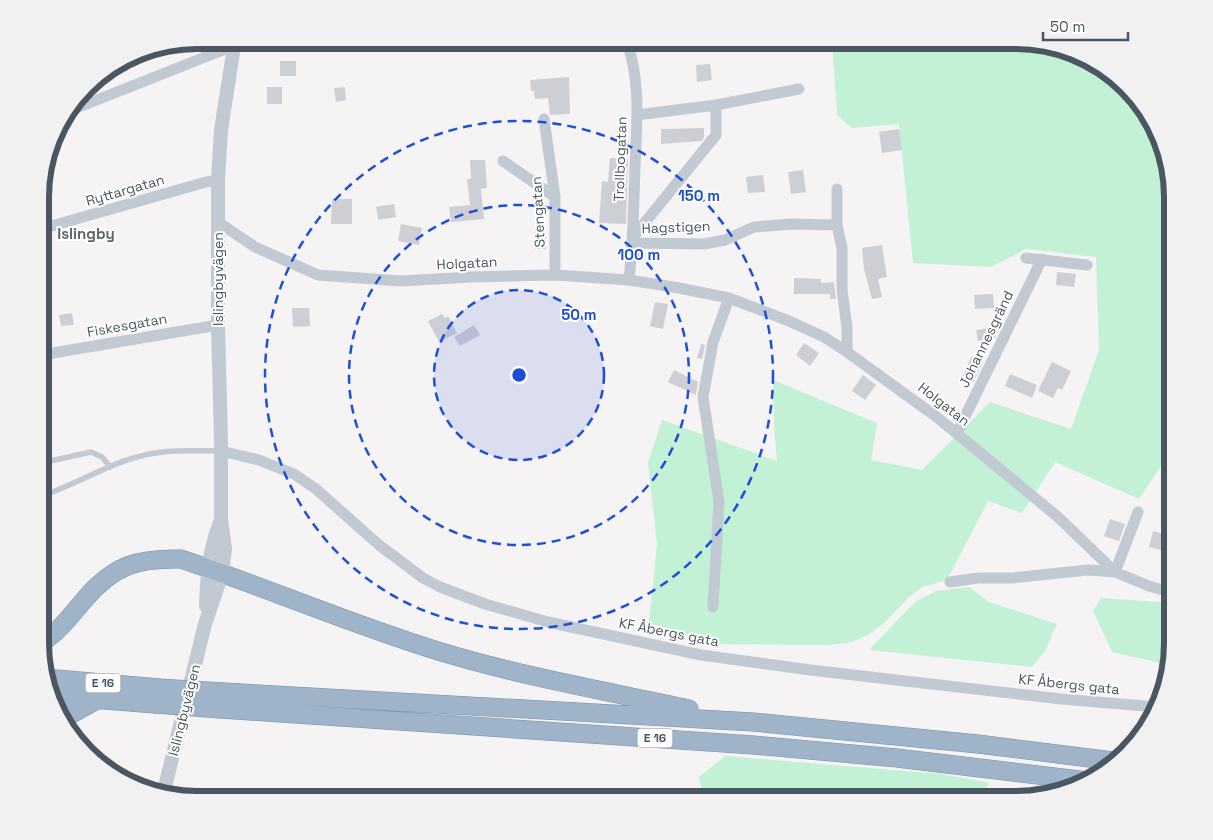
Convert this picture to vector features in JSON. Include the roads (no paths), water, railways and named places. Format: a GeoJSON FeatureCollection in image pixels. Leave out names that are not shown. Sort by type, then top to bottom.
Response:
{"type":"FeatureCollection","features":[{"type":"Feature","properties":{"kind":"highway"},"geometry":{"type":"LineString","coordinates":[[49,636],[69,620],[98,585],[119,569],[158,558],[181,559],[338,617],[438,651],[525,675],[753,722]]}},
{"type":"Feature","properties":{"kind":"highway","name":"E 16"},"geometry":{"type":"LineString","coordinates":[[54,679],[157,696],[898,758],[1073,779]]}},
{"type":"Feature","properties":{"kind":"highway","name":"E 16"},"geometry":{"type":"LineString","coordinates":[[59,697],[97,700],[157,696]]}},
{"type":"Feature","properties":{"kind":"highway"},"geometry":{"type":"LineString","coordinates":[[69,717],[97,700]]}},
{"type":"Feature","properties":{"kind":"highway","name":"E 16"},"geometry":{"type":"LineString","coordinates":[[222,701],[753,722],[969,742],[1106,761]]}},
{"type":"Feature","properties":{"kind":"street"},"geometry":{"type":"LineString","coordinates":[[79,107],[219,49]]}},
{"type":"Feature","properties":{"kind":"street","name":"Islingbyvägen"},"geometry":{"type":"LineString","coordinates":[[165,787],[205,624],[214,571],[211,545],[221,519],[218,180],[221,130],[233,49]]}},
{"type":"Feature","properties":{"kind":"street","name":"Trollbogatan"},"geometry":{"type":"LineString","coordinates":[[629,280],[633,240],[637,115],[633,56],[630,49]]}},
{"type":"Feature","properties":{"kind":"street"},"geometry":{"type":"LineString","coordinates":[[637,115],[716,105],[799,89]]}},
{"type":"Feature","properties":{"kind":"street"},"geometry":{"type":"LineString","coordinates":[[633,240],[716,135],[716,105]]}},
{"type":"Feature","properties":{"kind":"street","name":"Stengatan"},"geometry":{"type":"LineString","coordinates":[[544,119],[555,198],[555,275]]}},
{"type":"Feature","properties":{"kind":"street"},"geometry":{"type":"LineString","coordinates":[[503,161],[555,198]]}},
{"type":"Feature","properties":{"kind":"street","name":"Ryttargatan"},"geometry":{"type":"LineString","coordinates":[[49,228],[218,180]]}},
{"type":"Feature","properties":{"kind":"street"},"geometry":{"type":"LineString","coordinates":[[837,189],[837,225],[842,248],[842,290],[847,328],[847,352]]}},
{"type":"Feature","properties":{"kind":"street","name":"Holgatan"},"geometry":{"type":"LineString","coordinates":[[218,222],[255,247],[318,275],[401,281],[471,276],[555,275],[629,280],[729,298],[789,321],[824,337],[872,368],[957,433],[1058,517],[1115,572]]}},
{"type":"Feature","properties":{"kind":"street","name":"Hagstigen"},"geometry":{"type":"LineString","coordinates":[[633,240],[704,244],[725,240],[754,227],[792,224],[837,225]]}},
{"type":"Feature","properties":{"kind":"street"},"geometry":{"type":"LineString","coordinates":[[1026,258],[1087,266]]}},
{"type":"Feature","properties":{"kind":"street","name":"Johannesgränd"},"geometry":{"type":"LineString","coordinates":[[957,433],[1042,259]]}},
{"type":"Feature","properties":{"kind":"street"},"geometry":{"type":"LineString","coordinates":[[713,607],[719,502],[703,397],[713,342],[729,298]]}},
{"type":"Feature","properties":{"kind":"street","name":"Fiskesgatan"},"geometry":{"type":"LineString","coordinates":[[49,354],[218,325]]}},
{"type":"Feature","properties":{"kind":"street","name":"KF Åbergs gata"},"geometry":{"type":"LineString","coordinates":[[221,451],[259,460],[294,474],[316,489],[379,545],[423,578],[477,601],[548,622],[655,646],[728,659],[1061,699],[1149,707]]}},
{"type":"Feature","properties":{"kind":"street"},"geometry":{"type":"LineString","coordinates":[[1115,572],[1138,512]]}},
{"type":"Feature","properties":{"kind":"street","name":"Holgatan"},"geometry":{"type":"LineString","coordinates":[[950,582],[978,578],[1012,578],[1088,570],[1115,572],[1164,590]]}},
{"type":"Feature","properties":{"kind":"lane"},"geometry":{"type":"LineString","coordinates":[[49,494],[110,467],[144,455],[165,451],[221,451]]}},
{"type":"Feature","properties":{"kind":"lane"},"geometry":{"type":"LineString","coordinates":[[49,461],[91,452],[102,457],[110,467]]}},
{"type":"Feature","properties":{"kind":"district","name":"Islingby"},"geometry":{"type":"Point","coordinates":[86,233]}}]}
